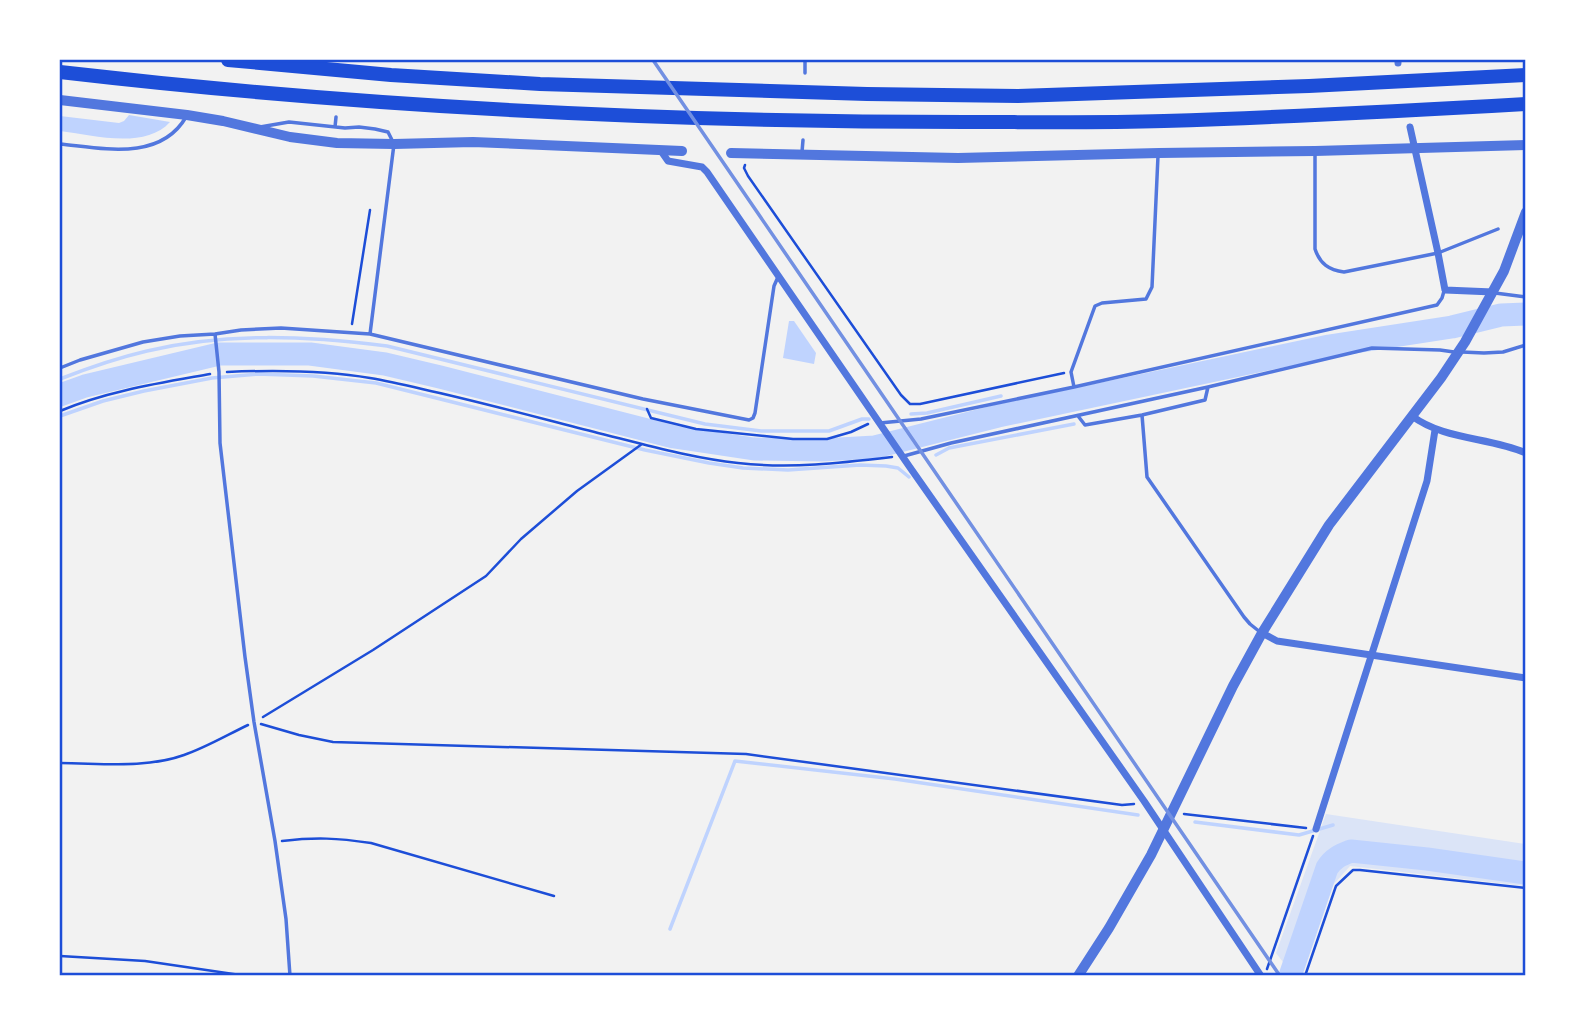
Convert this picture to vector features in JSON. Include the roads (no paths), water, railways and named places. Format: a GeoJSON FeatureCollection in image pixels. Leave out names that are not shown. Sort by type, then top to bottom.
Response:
{"type":"FeatureCollection","features":[{"type":"Feature","properties":{"kind":"highway"},"geometry":{"type":"LineString","coordinates":[[228,60],[391,75],[540,84],[1018,96],[1525,75]]}},
{"type":"Feature","properties":{"kind":"highway"},"geometry":{"type":"LineString","coordinates":[[60,72],[448,107],[826,122],[1161,121],[1525,104]]}},
{"type":"Feature","properties":{"kind":"street"},"geometry":{"type":"LineString","coordinates":[[60,100],[187,115],[290,137],[337,142],[473,142],[682,151]]}},
{"type":"Feature","properties":{"kind":"street"},"geometry":{"type":"LineString","coordinates":[[1410,127],[1445,290],[1491,297]]}},
{"type":"Feature","properties":{"kind":"street"},"geometry":{"type":"LineString","coordinates":[[731,153],[958,158],[1525,145]]}},
{"type":"Feature","properties":{"kind":"street"},"geometry":{"type":"LineString","coordinates":[[661,151],[668,161],[702,167],[708,172],[1263,975]]}},
{"type":"Feature","properties":{"kind":"street"},"geometry":{"type":"LineString","coordinates":[[1078,975],[1116,917],[1151,855],[1233,686],[1262,633],[1329,525],[1465,342],[1512,253],[1525,212]]}},
{"type":"Feature","properties":{"kind":"street"},"geometry":{"type":"LineString","coordinates":[[1412,416],[1435,430],[1509,446],[1525,453]]}},
{"type":"Feature","properties":{"kind":"street"},"geometry":{"type":"LineString","coordinates":[[1316,830],[1427,481],[1435,430]]}},
{"type":"Feature","properties":{"kind":"street"},"geometry":{"type":"LineString","coordinates":[[1262,633],[1277,641],[1525,678]]}},
{"type":"Feature","properties":{"kind":"lane"},"geometry":{"type":"LineString","coordinates":[[806,60],[806,73]]}},
{"type":"Feature","properties":{"kind":"lane"},"geometry":{"type":"LineString","coordinates":[[60,144],[101,148],[146,147],[159,142],[174,131],[187,115]]}},
{"type":"Feature","properties":{"kind":"lane"},"geometry":{"type":"LineString","coordinates":[[335,127],[336,117]]}},
{"type":"Feature","properties":{"kind":"lane"},"geometry":{"type":"LineString","coordinates":[[254,128],[289,122],[384,130],[390,135],[394,144],[370,334]]}},
{"type":"Feature","properties":{"kind":"lane"},"geometry":{"type":"LineString","coordinates":[[802,154],[803,140]]}},
{"type":"Feature","properties":{"kind":"lane"},"geometry":{"type":"LineString","coordinates":[[1315,151],[1315,249],[1318,258],[1331,270],[1344,272],[1438,253],[1498,229]]}},
{"type":"Feature","properties":{"kind":"lane"},"geometry":{"type":"LineString","coordinates":[[1074,387],[1070,372],[1095,306],[1146,299],[1152,287],[1159,153]]}},
{"type":"Feature","properties":{"kind":"lane"},"geometry":{"type":"LineString","coordinates":[[60,368],[143,342],[180,336],[281,328],[370,334],[643,399],[749,420],[755,413],[774,286],[779,275]]}},
{"type":"Feature","properties":{"kind":"lane"},"geometry":{"type":"LineString","coordinates":[[882,426],[1074,387],[1437,305],[1445,290]]}},
{"type":"Feature","properties":{"kind":"lane"},"geometry":{"type":"LineString","coordinates":[[1491,297],[1525,297]]}},
{"type":"Feature","properties":{"kind":"lane"},"geometry":{"type":"LineString","coordinates":[[215,334],[219,372],[220,443],[254,722],[286,919],[290,975]]}},
{"type":"Feature","properties":{"kind":"lane"},"geometry":{"type":"LineString","coordinates":[[900,453],[1078,416],[1372,348],[1484,354],[1503,352],[1525,345]]}},
{"type":"Feature","properties":{"kind":"lane"},"geometry":{"type":"LineString","coordinates":[[1078,416],[1085,425],[1142,415],[1205,400],[1208,387]]}},
{"type":"Feature","properties":{"kind":"lane"},"geometry":{"type":"LineString","coordinates":[[1142,415],[1147,477],[1244,617],[1262,633]]}},
{"type":"Feature","properties":{"kind":"water"},"geometry":{"type":"Polygon","coordinates":[[[129,115],[170,122],[159,131],[133,138],[60,131],[60,116],[119,123],[129,115]]]}},
{"type":"Feature","properties":{"kind":"water"},"geometry":{"type":"Polygon","coordinates":[[[789,321],[794,321],[816,353],[814,364],[783,358],[789,321]]]}},
{"type":"Feature","properties":{"kind":"waterway"},"geometry":{"type":"LineString","coordinates":[[60,395],[85,386],[219,354],[310,354],[385,364],[674,437],[754,449],[822,450],[875,447],[998,416],[1329,346],[1452,327],[1501,315],[1526,314]]}},
{"type":"Feature","properties":{"kind":"waterway"},"geometry":{"type":"LineString","coordinates":[[60,379],[125,357],[177,345],[237,338],[297,338],[387,346],[705,424],[761,431],[829,431],[869,419]]}},
{"type":"Feature","properties":{"kind":"waterway"},"geometry":{"type":"LineString","coordinates":[[60,416],[103,401],[212,378],[258,374],[313,376],[376,383],[645,450],[709,463],[788,470],[886,466],[898,468],[909,477]]}},
{"type":"Feature","properties":{"kind":"waterway"},"geometry":{"type":"LineString","coordinates":[[911,414],[927,413],[1001,396]]}},
{"type":"Feature","properties":{"kind":"waterway"},"geometry":{"type":"LineString","coordinates":[[936,455],[949,448],[1074,424]]}},
{"type":"Feature","properties":{"kind":"waterway"},"geometry":{"type":"LineString","coordinates":[[670,929],[735,761],[895,779],[1138,815]]}},
{"type":"Feature","properties":{"kind":"waterway"},"geometry":{"type":"LineString","coordinates":[[1195,822],[1299,835],[1333,825]]}},
{"type":"Feature","properties":{"kind":"waterway"},"geometry":{"type":"LineString","coordinates":[[1290,976],[1327,868],[1344,854],[1351,851],[1526,873]]}},
{"type":"Feature","properties":{"kind":"railway"},"geometry":{"type":"LineString","coordinates":[[653,60],[1280,976]]}}]}
